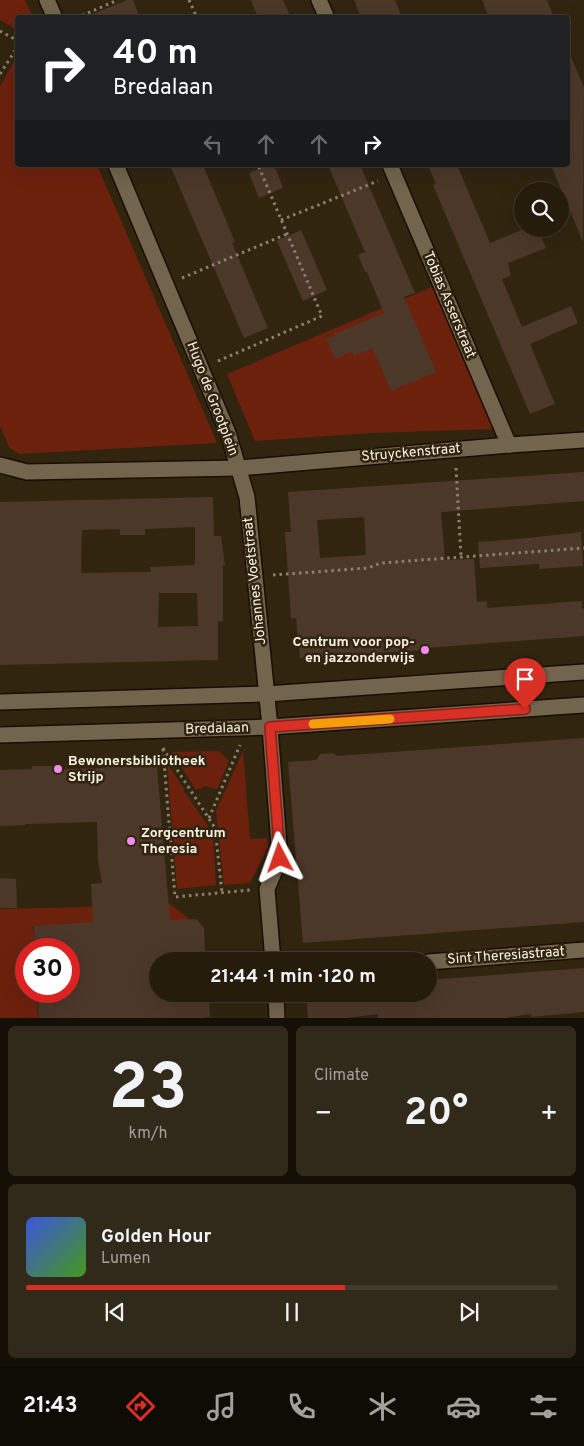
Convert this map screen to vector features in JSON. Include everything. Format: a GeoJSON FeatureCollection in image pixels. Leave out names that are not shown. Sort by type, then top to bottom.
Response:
{"type":"FeatureCollection","features":[{"type":"Feature","properties":{"kind":"street"},"geometry":{"type":"LineString","coordinates":[[47,0],[54,15]]}},
{"type":"Feature","properties":{"kind":"street"},"geometry":{"type":"LineString","coordinates":[[319,0],[326,15]]}},
{"type":"Feature","properties":{"kind":"street","name":"Hugo de Grootplein"},"geometry":{"type":"LineString","coordinates":[[0,465],[27,472],[239,468],[228,433],[117,167]]}},
{"type":"Feature","properties":{"kind":"street","name":"Tobias Asserstraat"},"geometry":{"type":"LineString","coordinates":[[392,170],[509,445]]}},
{"type":"Feature","properties":{"kind":"street","name":"Struyckenstraat"},"geometry":{"type":"LineString","coordinates":[[239,468],[584,440]]}},
{"type":"Feature","properties":{"kind":"street","name":"Johannes Voetstraat"},"geometry":{"type":"LineString","coordinates":[[239,468],[247,497],[270,727],[280,858],[267,889]]}},
{"type":"Feature","properties":{"kind":"street"},"geometry":{"type":"LineString","coordinates":[[0,702],[266,694],[584,672]]}},
{"type":"Feature","properties":{"kind":"street","name":"Bredalaan"},"geometry":{"type":"LineString","coordinates":[[0,735],[270,727],[584,705]]}},
{"type":"Feature","properties":{"kind":"street"},"geometry":{"type":"LineString","coordinates":[[267,889],[272,952]]}},
{"type":"Feature","properties":{"kind":"street","name":"Sint Theresiastraat"},"geometry":{"type":"LineString","coordinates":[[437,961],[584,950]]}},
{"type":"Feature","properties":{"kind":"street"},"geometry":{"type":"LineString","coordinates":[[276,1002],[277,1018]]}},
{"type":"Feature","properties":{"kind":"path"},"geometry":{"type":"LineString","coordinates":[[83,15],[118,0]]}},
{"type":"Feature","properties":{"kind":"path"},"geometry":{"type":"LineString","coordinates":[[189,0],[195,15]]}},
{"type":"Feature","properties":{"kind":"path"},"geometry":{"type":"LineString","coordinates":[[0,31],[15,39]]}},
{"type":"Feature","properties":{"kind":"path"},"geometry":{"type":"LineString","coordinates":[[0,74],[15,51]]}},
{"type":"Feature","properties":{"kind":"path"},"geometry":{"type":"LineString","coordinates":[[201,368],[322,316],[259,167]]}},
{"type":"Feature","properties":{"kind":"path"},"geometry":{"type":"LineString","coordinates":[[281,220],[392,170]]}},
{"type":"Feature","properties":{"kind":"path"},"geometry":{"type":"LineString","coordinates":[[166,284],[287,234]]}},
{"type":"Feature","properties":{"kind":"path"},"geometry":{"type":"LineString","coordinates":[[455,450],[461,557]]}},
{"type":"Feature","properties":{"kind":"path"},"geometry":{"type":"LineString","coordinates":[[255,576],[368,568],[381,562],[584,548]]}},
{"type":"Feature","properties":{"kind":"path"},"geometry":{"type":"LineString","coordinates":[[209,818],[247,728]]}},
{"type":"Feature","properties":{"kind":"path"},"geometry":{"type":"LineString","coordinates":[[162,730],[175,897],[267,889]]}},
{"type":"Feature","properties":{"kind":"path"},"geometry":{"type":"LineString","coordinates":[[163,748],[215,828],[222,893]]}},
{"type":"Feature","properties":{"kind":"shaded area"},"geometry":{"type":"Polygon","coordinates":[[[0,0],[25,0],[32,15],[15,15],[15,29],[0,20],[0,0]]]}},
{"type":"Feature","properties":{"kind":"shaded area"},"geometry":{"type":"Polygon","coordinates":[[[15,60],[15,167],[98,167],[217,443],[19,454],[9,447],[0,426],[0,86],[15,60]]]}},
{"type":"Feature","properties":{"kind":"shaded area"},"geometry":{"type":"Polygon","coordinates":[[[432,287],[495,429],[371,433],[255,441],[227,374],[432,287]]]}},
{"type":"Feature","properties":{"kind":"shaded area"},"geometry":{"type":"Polygon","coordinates":[[[219,751],[229,761],[217,789],[206,786],[196,790],[172,752],[219,751]]]}},
{"type":"Feature","properties":{"kind":"shaded area"},"geometry":{"type":"Polygon","coordinates":[[[243,751],[250,839],[267,838],[268,847],[250,883],[224,885],[216,811],[243,751]]]}},
{"type":"Feature","properties":{"kind":"shaded area"},"geometry":{"type":"Polygon","coordinates":[[[167,763],[213,833],[216,885],[177,889],[167,763]]]}},
{"type":"Feature","properties":{"kind":"shaded area"},"geometry":{"type":"Polygon","coordinates":[[[169,903],[189,919],[185,923],[84,923],[33,926],[34,938],[15,938],[15,1003],[37,1003],[38,1018],[0,1018],[0,909],[129,906],[169,903]]]}},
{"type":"Feature","properties":{"kind":"building"},"geometry":{"type":"Polygon","coordinates":[[[127,0],[133,0],[139,15],[91,15],[127,0]]]}},
{"type":"Feature","properties":{"kind":"building"},"geometry":{"type":"Polygon","coordinates":[[[251,0],[283,0],[290,15],[257,15],[251,0]]]}},
{"type":"Feature","properties":{"kind":"building"},"geometry":{"type":"Polygon","coordinates":[[[354,0],[395,0],[401,15],[360,15],[354,0]]]}},
{"type":"Feature","properties":{"kind":"building"},"geometry":{"type":"Polygon","coordinates":[[[482,0],[547,0],[553,15],[488,15],[482,0]]]}},
{"type":"Feature","properties":{"kind":"building"},"geometry":{"type":"Polygon","coordinates":[[[570,54],[584,88],[583,242],[569,208],[569,182],[558,182],[552,167],[570,167],[570,54]]]}},
{"type":"Feature","properties":{"kind":"building"},"geometry":{"type":"Polygon","coordinates":[[[171,167],[204,167],[235,242],[232,243],[268,328],[244,338],[171,167]]]}},
{"type":"Feature","properties":{"kind":"building"},"geometry":{"type":"Polygon","coordinates":[[[262,167],[275,167],[283,188],[259,198],[249,173],[262,167]]]}},
{"type":"Feature","properties":{"kind":"building"},"geometry":{"type":"Polygon","coordinates":[[[329,167],[361,167],[415,293],[404,297],[436,372],[391,391],[372,348],[354,356],[352,351],[335,359],[326,339],[384,313],[358,255],[365,252],[329,167]]]}},
{"type":"Feature","properties":{"kind":"building"},"geometry":{"type":"Polygon","coordinates":[[[429,167],[458,167],[490,243],[514,233],[514,237],[541,237],[546,248],[508,263],[511,276],[502,279],[522,327],[571,306],[578,323],[530,344],[555,404],[530,414],[433,185],[436,184],[429,167]]]}},
{"type":"Feature","properties":{"kind":"building"},"geometry":{"type":"Polygon","coordinates":[[[301,230],[327,290],[303,301],[277,241],[301,230]]]}},
{"type":"Feature","properties":{"kind":"building"},"geometry":{"type":"Polygon","coordinates":[[[584,472],[584,501],[441,512],[445,560],[474,559],[477,602],[487,601],[487,608],[582,601],[582,609],[584,608],[584,636],[426,648],[426,650],[300,658],[296,618],[291,619],[285,532],[291,532],[288,492],[584,472]],[[364,517],[317,520],[320,558],[366,555],[364,517]]]}},
{"type":"Feature","properties":{"kind":"building"},"geometry":{"type":"Polygon","coordinates":[[[213,497],[214,536],[221,536],[225,565],[223,565],[223,621],[218,621],[218,660],[0,665],[0,502],[213,497]],[[195,527],[145,529],[145,535],[120,535],[120,529],[82,530],[81,573],[151,572],[150,567],[195,565],[195,527]],[[159,593],[158,627],[198,626],[197,593],[159,593]]]}},
{"type":"Feature","properties":{"kind":"building"},"geometry":{"type":"Polygon","coordinates":[[[581,532],[583,566],[539,569],[539,564],[480,568],[478,542],[581,532]]]}},
{"type":"Feature","properties":{"kind":"building"},"geometry":{"type":"Polygon","coordinates":[[[584,738],[584,922],[303,943],[288,762],[316,760],[320,754],[333,753],[337,756],[584,738]]]}},
{"type":"Feature","properties":{"kind":"building"},"geometry":{"type":"Polygon","coordinates":[[[131,764],[131,767],[157,767],[170,920],[196,919],[204,928],[205,951],[149,952],[149,1002],[209,1002],[210,1017],[39,1018],[38,1003],[80,1003],[80,938],[35,938],[34,926],[93,922],[91,884],[102,883],[98,860],[97,822],[0,826],[0,770],[32,769],[32,766],[61,766],[61,769],[103,768],[103,765],[131,764]]]}},
{"type":"Feature","properties":{"kind":"building"},"geometry":{"type":"Polygon","coordinates":[[[0,878],[16,879],[17,908],[0,908],[0,878]]]}},
{"type":"Feature","properties":{"kind":"building"},"geometry":{"type":"Polygon","coordinates":[[[584,968],[584,1012],[531,1017],[531,1014],[505,1018],[378,1018],[378,1014],[346,1018],[308,1018],[307,1002],[437,1002],[437,979],[584,968]]]}},
{"type":"Feature","properties":{"kind":"slow traffic"},"geometry":{"type":"LineString","coordinates":[[313,724],[390,719]]}},
{"type":"Feature","properties":{"kind":"place","name":"Centrum voor pop- en jazzonderwijs"},"geometry":{"type":"Point","coordinates":[425,650]}},
{"type":"Feature","properties":{"kind":"place","name":"Bewonersbibliotheek Strijp"},"geometry":{"type":"Point","coordinates":[58,769]}},
{"type":"Feature","properties":{"kind":"place","name":"Zorgcentrum Theresia"},"geometry":{"type":"Point","coordinates":[131,841]}},
{"type":"Feature","properties":{"kind":"route"},"geometry":{"type":"LineString","coordinates":[[280,858],[270,727],[525,709]]}}]}
